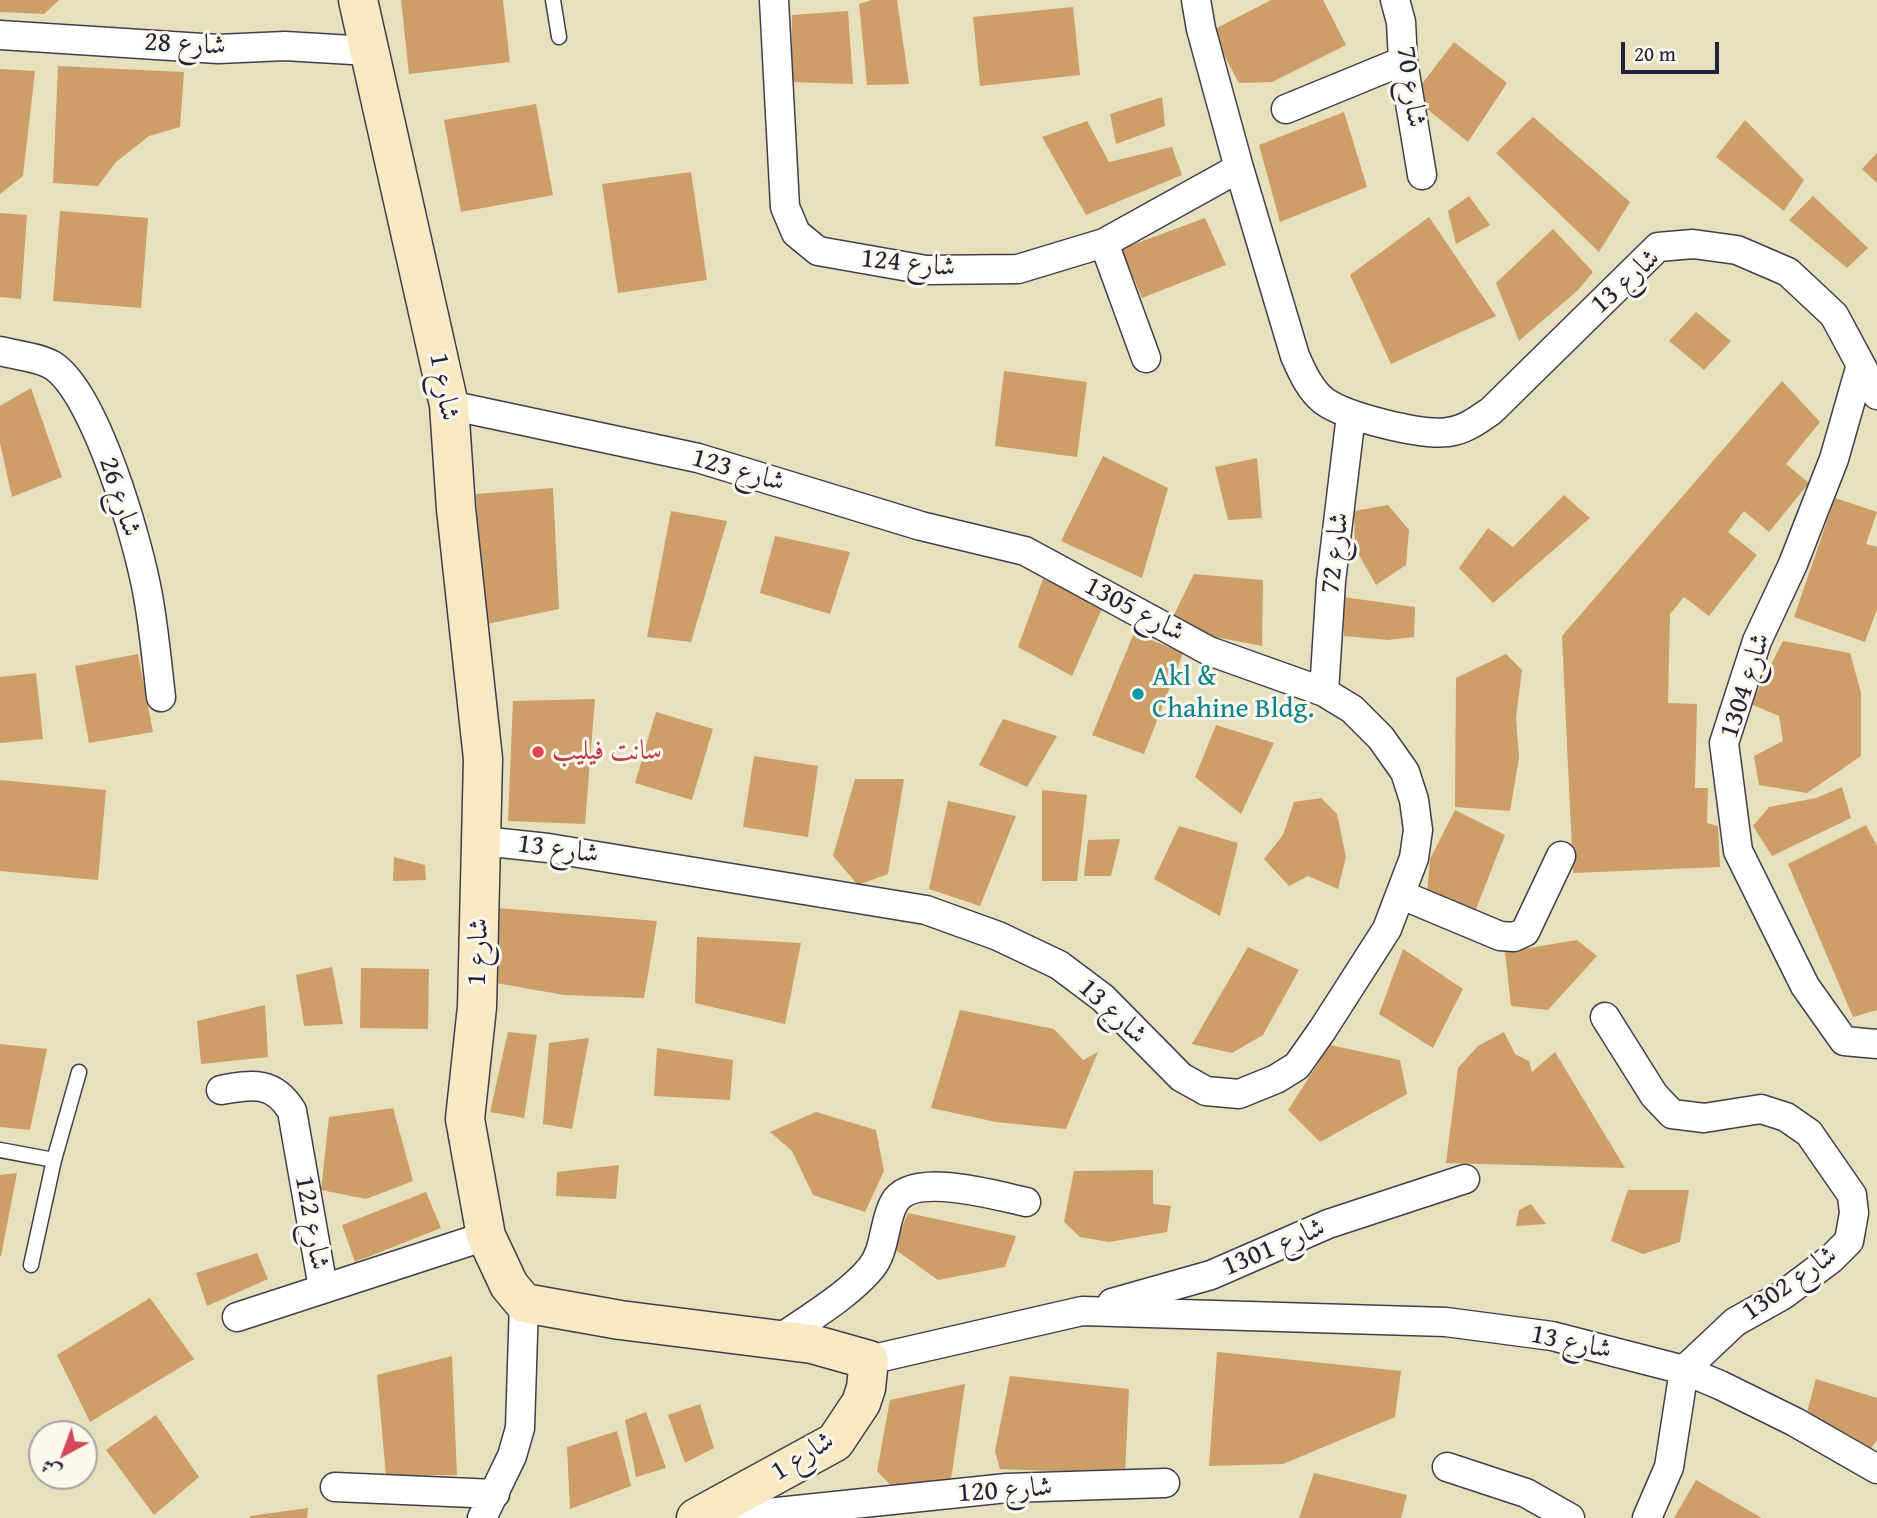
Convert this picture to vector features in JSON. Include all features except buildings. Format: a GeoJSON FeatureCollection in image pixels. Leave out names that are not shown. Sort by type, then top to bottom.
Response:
{"type":"FeatureCollection","features":[{"type":"Feature","properties":{"kind":"street","name":"شارع 1"},"geometry":{"type":"LineString","coordinates":[[358,0],[449,405],[456,509],[483,759],[477,1007],[465,1119],[486,1236],[509,1285],[524,1303]]}},
{"type":"Feature","properties":{"kind":"street","name":"شارع 124"},"geometry":{"type":"LineString","coordinates":[[774,0],[785,207],[796,233],[818,251],[926,270],[1018,269],[1104,243],[1239,168]]}},
{"type":"Feature","properties":{"kind":"street"},"geometry":{"type":"LineString","coordinates":[[1196,0],[1201,29],[1239,168],[1304,376],[1323,400],[1351,415]]}},
{"type":"Feature","properties":{"kind":"street","name":"شارع 70"},"geometry":{"type":"LineString","coordinates":[[1395,0],[1401,22],[1404,61],[1422,175]]}},
{"type":"Feature","properties":{"kind":"street","name":"شارع 28"},"geometry":{"type":"LineString","coordinates":[[0,35],[218,49],[285,46],[369,51]]}},
{"type":"Feature","properties":{"kind":"street"},"geometry":{"type":"LineString","coordinates":[[1286,109],[1404,61]]}},
{"type":"Feature","properties":{"kind":"street"},"geometry":{"type":"LineString","coordinates":[[1104,243],[1146,358]]}},
{"type":"Feature","properties":{"kind":"street","name":"شارع 13"},"geometry":{"type":"LineString","coordinates":[[1351,415],[1447,433],[1469,427],[1492,411],[1658,247],[1693,243],[1737,250],[1788,272],[1834,315],[1860,368],[1877,395]]}},
{"type":"Feature","properties":{"kind":"street","name":"شارع 26"},"geometry":{"type":"LineString","coordinates":[[0,351],[52,365],[77,392],[97,429],[131,531],[148,594],[161,697]]}},
{"type":"Feature","properties":{"kind":"street","name":"شارع 1304"},"geometry":{"type":"LineString","coordinates":[[1860,368],[1833,459],[1793,565],[1757,641],[1724,743],[1738,851],[1805,986],[1844,1041],[1877,1044]]}},
{"type":"Feature","properties":{"kind":"street","name":"شارع 123"},"geometry":{"type":"LineString","coordinates":[[449,405],[698,458],[921,526],[1025,551]]}},
{"type":"Feature","properties":{"kind":"street","name":"شارع 72"},"geometry":{"type":"LineString","coordinates":[[1324,692],[1331,581],[1351,415]]}},
{"type":"Feature","properties":{"kind":"street","name":"شارع 1305"},"geometry":{"type":"LineString","coordinates":[[1025,551],[1209,651],[1324,692]]}},
{"type":"Feature","properties":{"kind":"street","name":"شارع 13"},"geometry":{"type":"LineString","coordinates":[[482,841],[628,860],[926,910],[998,936],[1059,965],[1104,998],[1181,1077],[1206,1091],[1239,1094],[1276,1079],[1297,1066],[1355,982],[1387,929],[1414,858],[1418,830],[1414,800],[1405,772],[1381,738],[1352,709],[1324,692]]}},
{"type":"Feature","properties":{"kind":"street"},"geometry":{"type":"LineString","coordinates":[[1402,895],[1500,936],[1514,937],[1525,932],[1561,856]]}},
{"type":"Feature","properties":{"kind":"street","name":"شارع 1302"},"geometry":{"type":"LineString","coordinates":[[1605,1017],[1654,1095],[1672,1114],[1704,1118],[1761,1109],[1786,1116],[1809,1133],[1852,1195],[1854,1213],[1849,1241],[1812,1275],[1735,1322],[1684,1370]]}},
{"type":"Feature","properties":{"kind":"street","name":"شارع 122"},"geometry":{"type":"LineString","coordinates":[[221,1090],[264,1086],[283,1095],[292,1111],[323,1288],[486,1236]]}},
{"type":"Feature","properties":{"kind":"street","name":"شارع 1301"},"geometry":{"type":"LineString","coordinates":[[1082,1311],[1210,1275],[1328,1224],[1465,1179]]}},
{"type":"Feature","properties":{"kind":"street"},"geometry":{"type":"LineString","coordinates":[[778,1340],[872,1267],[883,1242],[894,1202],[902,1194],[915,1189],[954,1187],[1027,1202]]}},
{"type":"Feature","properties":{"kind":"street"},"geometry":{"type":"LineString","coordinates":[[237,1317],[323,1288]]}},
{"type":"Feature","properties":{"kind":"street"},"geometry":{"type":"LineString","coordinates":[[335,1487],[489,1506],[520,1428],[524,1303],[620,1320],[813,1344],[869,1360]]}},
{"type":"Feature","properties":{"kind":"street","name":"شارع 13"},"geometry":{"type":"LineString","coordinates":[[869,1360],[1082,1311],[1446,1322],[1552,1336],[1684,1370],[1795,1422],[1877,1469]]}},
{"type":"Feature","properties":{"kind":"street","name":"شارع 1"},"geometry":{"type":"LineString","coordinates":[[696,1518],[835,1442],[861,1403],[866,1388],[869,1360]]}},
{"type":"Feature","properties":{"kind":"street"},"geometry":{"type":"LineString","coordinates":[[1647,1518],[1669,1467],[1684,1370]]}},
{"type":"Feature","properties":{"kind":"street"},"geometry":{"type":"LineString","coordinates":[[1447,1467],[1526,1493],[1570,1518]]}},
{"type":"Feature","properties":{"kind":"street","name":"شارع 120"},"geometry":{"type":"LineString","coordinates":[[720,1518],[1007,1488],[1165,1483]]}},
{"type":"Feature","properties":{"kind":"lane"},"geometry":{"type":"LineString","coordinates":[[553,0],[559,37]]}},
{"type":"Feature","properties":{"kind":"lane"},"geometry":{"type":"LineString","coordinates":[[31,1265],[54,1160],[79,1072]]}},
{"type":"Feature","properties":{"kind":"lane"},"geometry":{"type":"LineString","coordinates":[[0,1150],[54,1160]]}},
{"type":"Feature","properties":{"kind":"place","name":"Akl & Chahine Bldg."},"geometry":{"type":"Point","coordinates":[1138,694]}},
{"type":"Feature","properties":{"kind":"place","name":"سانت فيليب"},"geometry":{"type":"Point","coordinates":[538,752]}}]}
